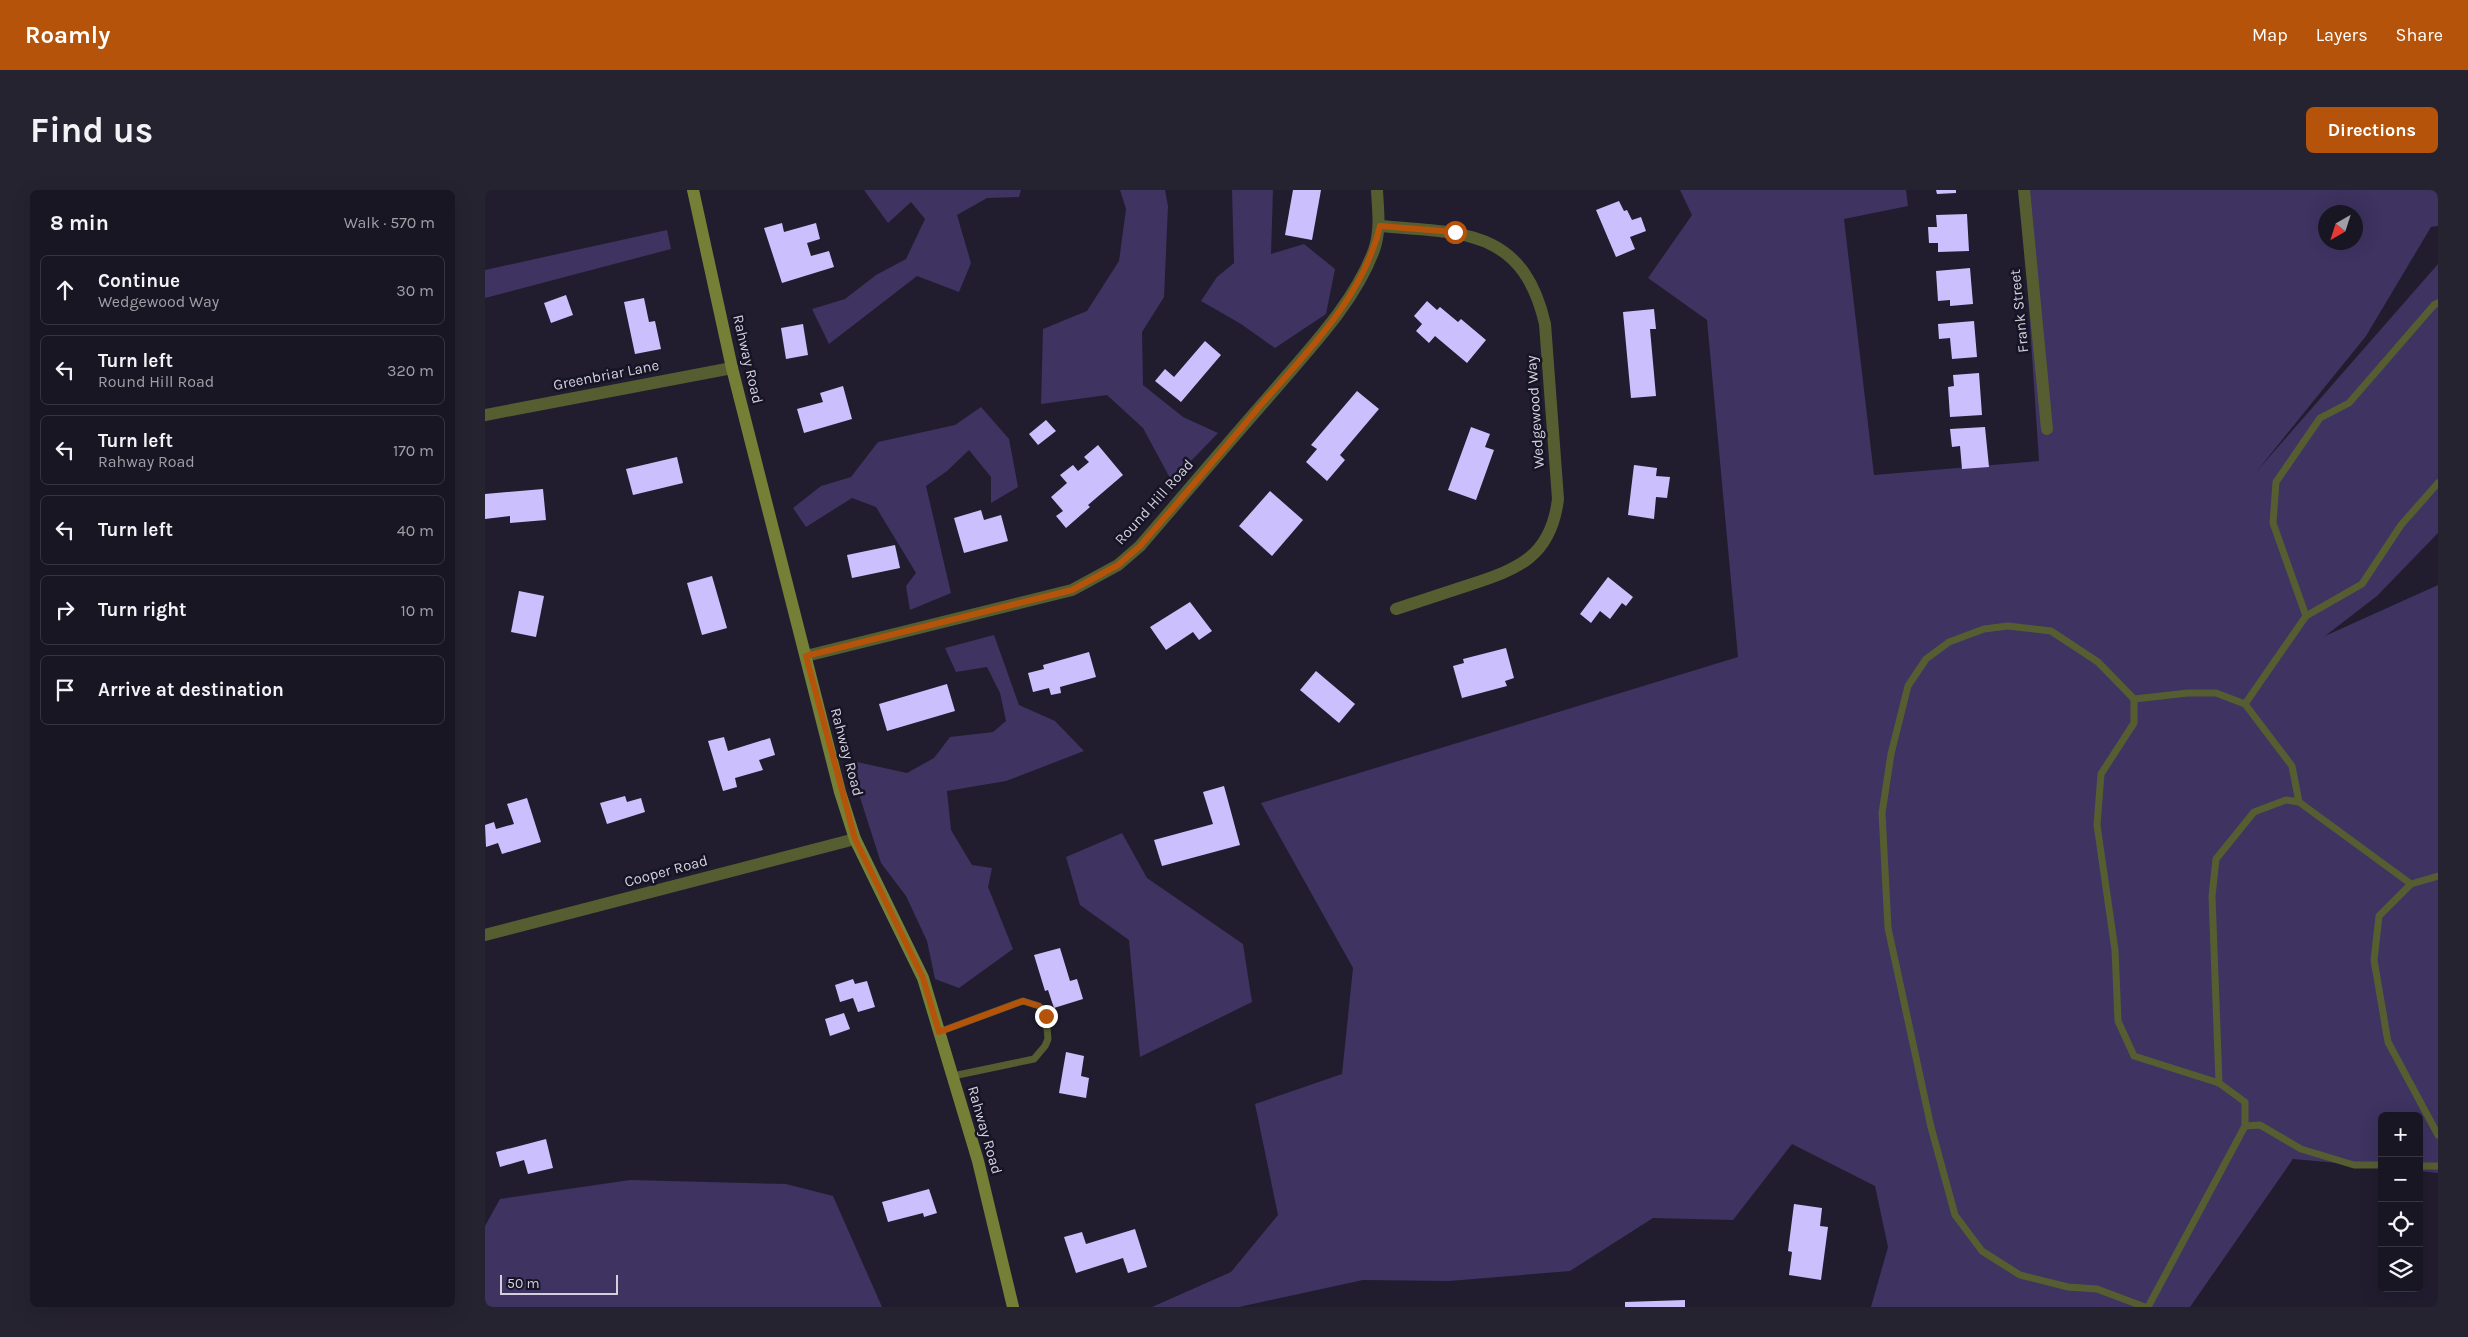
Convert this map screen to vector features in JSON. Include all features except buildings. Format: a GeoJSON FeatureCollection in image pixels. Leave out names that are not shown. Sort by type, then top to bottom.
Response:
{"type":"FeatureCollection","features":[{"type":"Feature","properties":{"kind":"street","name":"Rahway Road"},"geometry":{"type":"LineString","coordinates":[[693,190],[733,368],[806,656],[855,839],[923,978],[978,1161],[1013,1307]]}},
{"type":"Feature","properties":{"kind":"street","name":"Round Hill Road"},"geometry":{"type":"LineString","coordinates":[[806,656],[1072,590],[1118,565],[1140,546],[1305,354],[1336,315],[1365,270],[1375,248],[1380,226],[1377,190]]}},
{"type":"Feature","properties":{"kind":"street","name":"Frank Street"},"geometry":{"type":"LineString","coordinates":[[2024,190],[2047,430]]}},
{"type":"Feature","properties":{"kind":"street","name":"Wedgewood Way"},"geometry":{"type":"LineString","coordinates":[[1380,226],[1455,232],[1479,237],[1516,263],[1530,280],[1539,298],[1545,324],[1558,499],[1556,516],[1542,546],[1517,567],[1396,609]]}},
{"type":"Feature","properties":{"kind":"street","name":"Greenbriar Lane"},"geometry":{"type":"LineString","coordinates":[[485,415],[733,368]]}},
{"type":"Feature","properties":{"kind":"street","name":"Cooper Road"},"geometry":{"type":"LineString","coordinates":[[485,935],[855,839]]}},
{"type":"Feature","properties":{"kind":"lane"},"geometry":{"type":"LineString","coordinates":[[2306,616],[2273,523],[2276,482],[2320,418],[2349,403],[2434,305],[2438,303]]}},
{"type":"Feature","properties":{"kind":"lane"},"geometry":{"type":"LineString","coordinates":[[2245,704],[2306,616],[2362,584],[2401,526],[2438,483]]}},
{"type":"Feature","properties":{"kind":"lane"},"geometry":{"type":"LineString","coordinates":[[2008,626],[2051,631],[2098,662],[2134,699],[2133,723],[2101,774],[2097,826],[2115,950],[2118,1021],[2134,1056],[2219,1083],[2245,1102],[2245,1126],[2147,1307],[2097,1289],[2068,1287],[2020,1276],[1982,1250],[1955,1215],[1931,1127],[1888,928],[1882,813],[1891,754],[1908,686],[1926,659],[1949,642],[1984,629],[2008,626]]}},
{"type":"Feature","properties":{"kind":"lane"},"geometry":{"type":"LineString","coordinates":[[2134,699],[2188,693],[2216,693],[2245,704],[2291,766],[2299,802]]}},
{"type":"Feature","properties":{"kind":"lane"},"geometry":{"type":"LineString","coordinates":[[2219,1083],[2211,896],[2216,859],[2254,812],[2286,800],[2299,802],[2411,884]]}},
{"type":"Feature","properties":{"kind":"lane"},"geometry":{"type":"LineString","coordinates":[[2438,876],[2411,884],[2379,916],[2374,960],[2388,1042],[2438,1135]]}},
{"type":"Feature","properties":{"kind":"lane"},"geometry":{"type":"LineString","coordinates":[[939,1032],[1023,1001],[1039,1006],[1046,1016],[1047,1039],[1045,1046],[1034,1059],[953,1076]]}},
{"type":"Feature","properties":{"kind":"lane"},"geometry":{"type":"LineString","coordinates":[[2245,1126],[2260,1125],[2301,1149],[2354,1165],[2378,1165]]}},
{"type":"Feature","properties":{"kind":"lane"},"geometry":{"type":"LineString","coordinates":[[2423,1166],[2438,1166]]}},
{"type":"Feature","properties":{"kind":"shaded area"},"geometry":{"type":"Polygon","coordinates":[[[864,190],[1021,190],[1019,197],[987,198],[957,215],[971,263],[959,292],[917,276],[829,344],[812,309],[845,299],[876,275],[906,259],[925,219],[911,202],[888,223],[864,190]]]}},
{"type":"Feature","properties":{"kind":"shaded area"},"geometry":{"type":"Polygon","coordinates":[[[1120,190],[1165,190],[1168,206],[1164,297],[1142,332],[1143,385],[1183,417],[1218,433],[1190,462],[1170,478],[1143,428],[1107,395],[1041,404],[1043,329],[1087,311],[1119,261],[1126,209],[1120,190]]]}},
{"type":"Feature","properties":{"kind":"shaded area"},"geometry":{"type":"Polygon","coordinates":[[[1232,190],[1273,190],[1271,254],[1304,244],[1335,269],[1326,314],[1275,348],[1241,324],[1201,301],[1217,277],[1234,263],[1232,190]]]}},
{"type":"Feature","properties":{"kind":"shaded area"},"geometry":{"type":"Polygon","coordinates":[[[1680,190],[1906,190],[1908,206],[1844,219],[1874,475],[2039,461],[2021,190],[2438,190],[2438,226],[2431,227],[2366,336],[2257,471],[2438,264],[2438,533],[2377,596],[2325,636],[2438,585],[2438,1173],[2423,1171],[2423,1112],[2378,1112],[2378,1167],[2293,1159],[2190,1307],[1871,1307],[1888,1247],[1875,1186],[1792,1144],[1733,1220],[1653,1218],[1570,1271],[1449,1281],[1363,1280],[1239,1307],[1152,1307],[1231,1272],[1278,1215],[1255,1104],[1342,1074],[1353,968],[1261,803],[1738,657],[1707,320],[1648,278],[1692,215],[1680,190]]]}},
{"type":"Feature","properties":{"kind":"shaded area"},"geometry":{"type":"Polygon","coordinates":[[[667,230],[671,249],[485,298],[485,270],[667,230]]]}},
{"type":"Feature","properties":{"kind":"shaded area"},"geometry":{"type":"Polygon","coordinates":[[[981,407],[1009,439],[1018,487],[991,503],[991,477],[969,450],[947,471],[926,486],[951,593],[910,610],[906,586],[916,573],[876,507],[852,498],[806,527],[793,508],[821,486],[851,477],[878,442],[955,425],[981,407]]]}},
{"type":"Feature","properties":{"kind":"shaded area"},"geometry":{"type":"Polygon","coordinates":[[[994,635],[1019,705],[1055,721],[1084,751],[1006,781],[947,791],[951,830],[972,865],[992,868],[988,887],[1013,949],[959,988],[935,979],[927,941],[906,896],[881,863],[858,791],[857,762],[907,773],[934,758],[950,737],[993,732],[1006,721],[1000,693],[987,667],[956,672],[945,648],[994,635]]]}},
{"type":"Feature","properties":{"kind":"shaded area"},"geometry":{"type":"Polygon","coordinates":[[[1122,833],[1147,878],[1243,944],[1252,1002],[1140,1057],[1129,940],[1080,905],[1066,857],[1122,833]]]}},
{"type":"Feature","properties":{"kind":"shaded area"},"geometry":{"type":"Polygon","coordinates":[[[630,1180],[786,1184],[833,1196],[882,1307],[485,1307],[485,1226],[500,1199],[630,1180]]]}},
{"type":"Feature","properties":{"kind":"route"},"geometry":{"type":"LineString","coordinates":[[1046,1016],[1039,1006],[1029,1001],[1021,1001],[939,1032],[923,978],[855,839],[806,656],[1072,590],[1118,565],[1140,546],[1305,354],[1336,315],[1365,270],[1375,248],[1380,226],[1455,232]]}}]}
